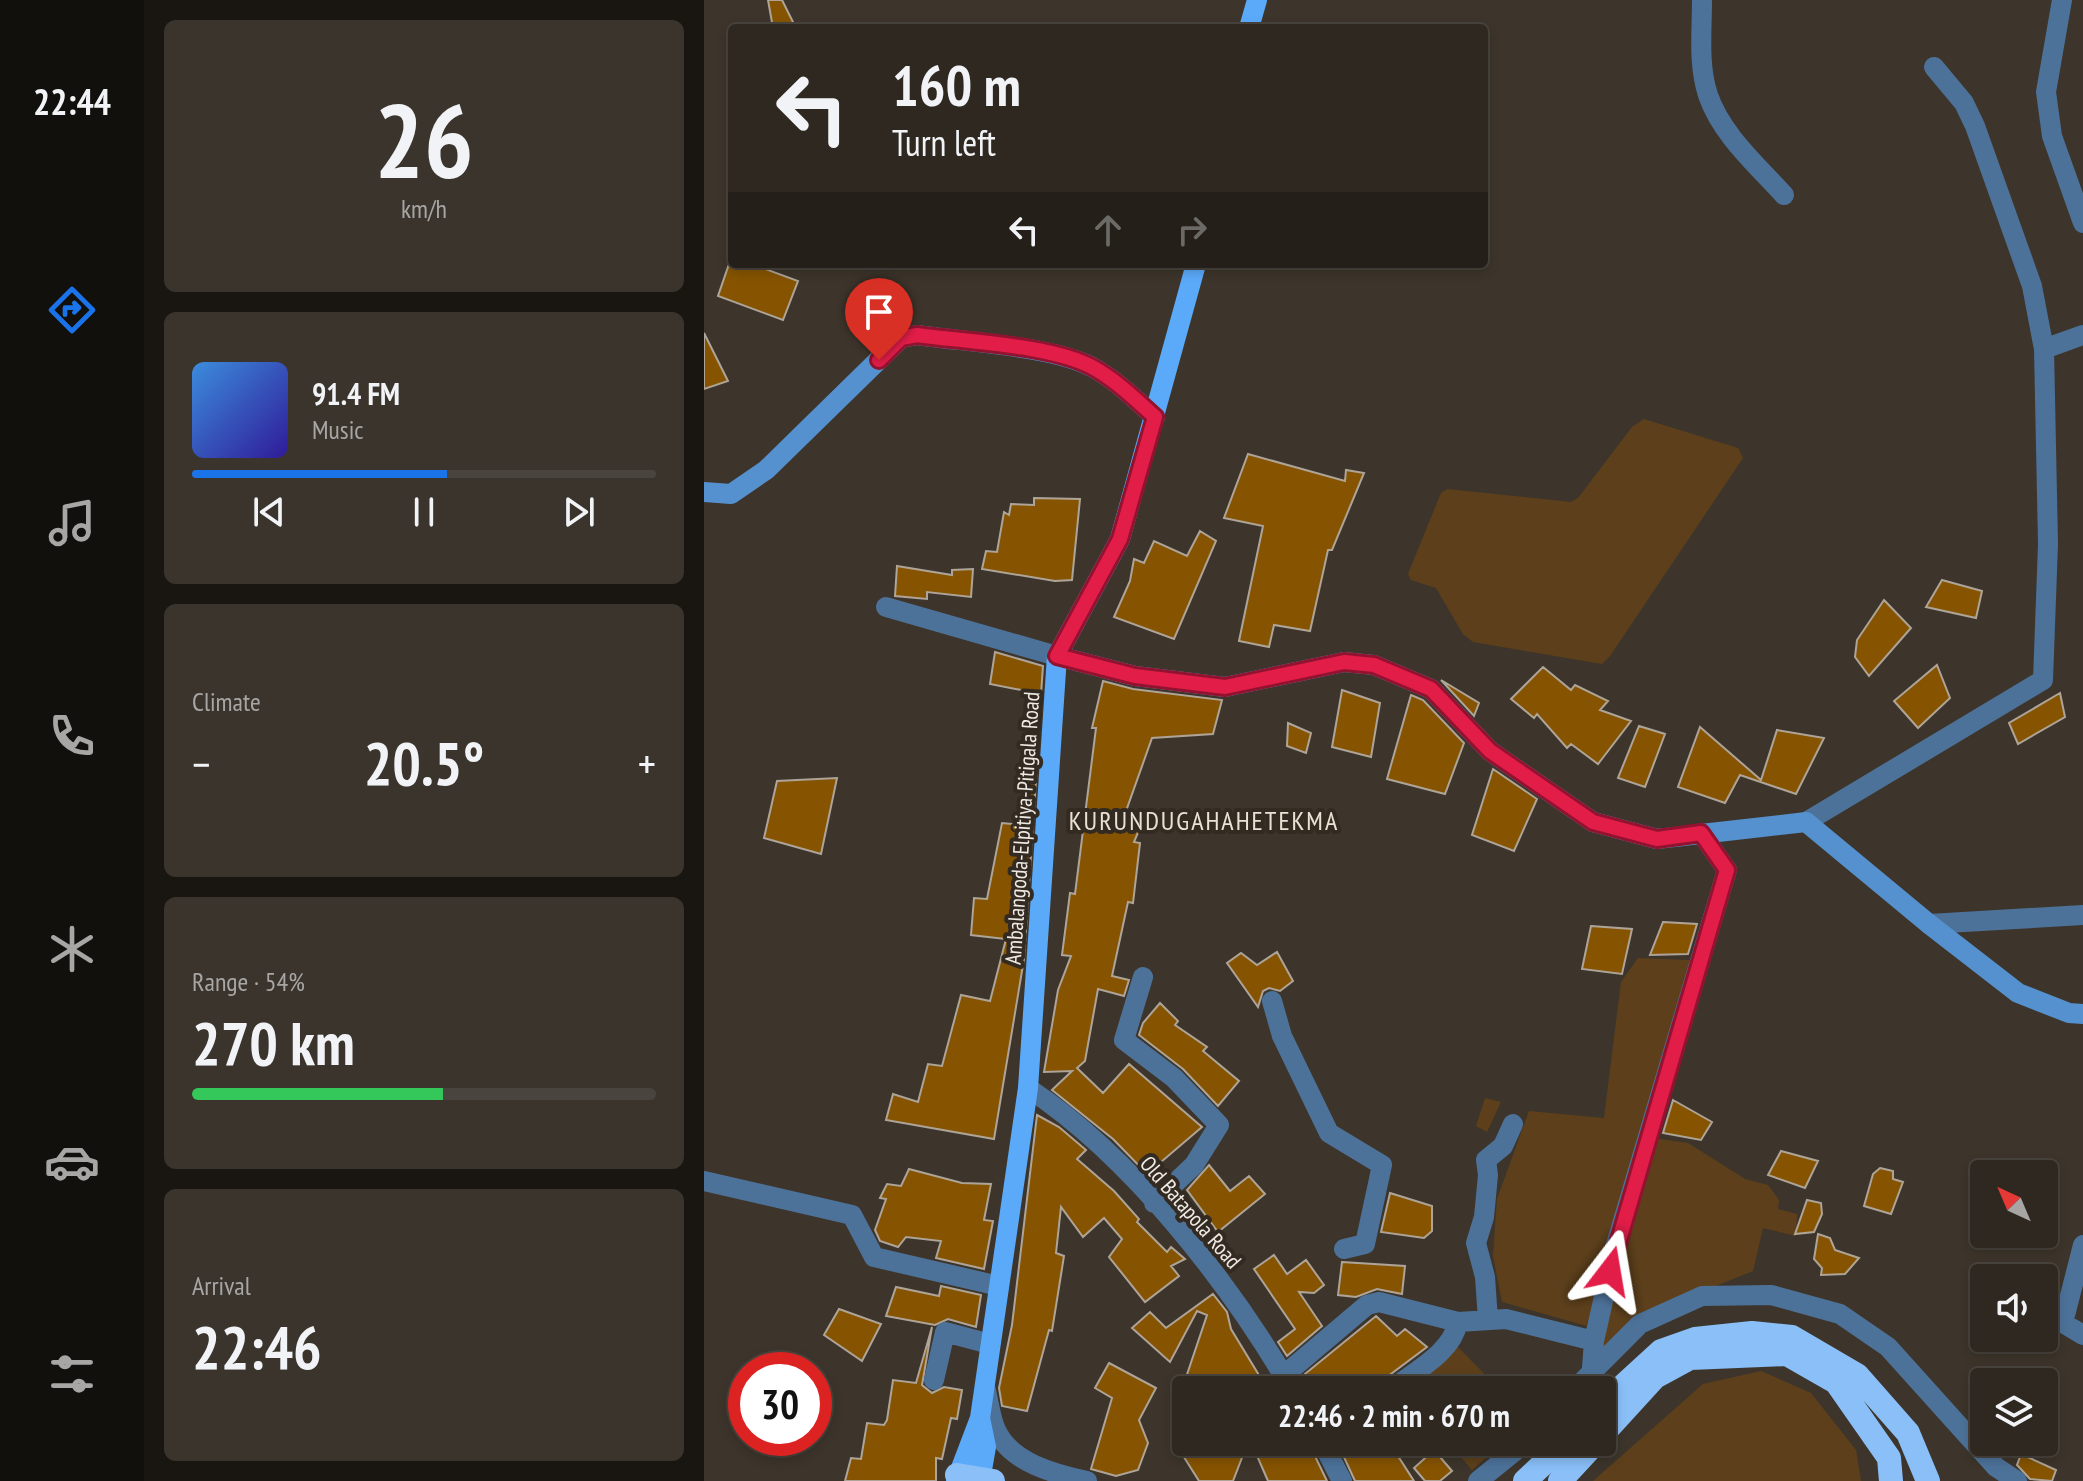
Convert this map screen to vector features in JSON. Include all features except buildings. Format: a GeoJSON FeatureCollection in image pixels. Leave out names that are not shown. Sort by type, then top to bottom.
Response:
{"type":"FeatureCollection","features":[{"type":"Feature","properties":{"kind":"highway"},"geometry":{"type":"LineString","coordinates":[[1616,1392],[1661,1351],[1695,1339],[1738,1335],[1792,1337],[1857,1375],[1908,1433],[1928,1481]]}},
{"type":"Feature","properties":{"kind":"highway"},"geometry":{"type":"LineString","coordinates":[[1616,1420],[1655,1377],[1690,1358],[1787,1354],[1836,1382],[1889,1458],[1891,1481]]}},
{"type":"Feature","properties":{"kind":"highway"},"geometry":{"type":"LineString","coordinates":[[1525,1481],[1551,1456]]}},
{"type":"Feature","properties":{"kind":"highway"},"geometry":{"type":"LineString","coordinates":[[1560,1481],[1583,1456]]}},
{"type":"Feature","properties":{"kind":"main road"},"geometry":{"type":"LineString","coordinates":[[1250,24],[1257,0]]}},
{"type":"Feature","properties":{"kind":"main road","name":"Ambalangoda-Elpitiya-Pitigala Road"},"geometry":{"type":"LineString","coordinates":[[973,1479],[1028,1088],[1057,656],[1120,539],[1195,268]]}},
{"type":"Feature","properties":{"kind":"street"},"geometry":{"type":"LineString","coordinates":[[1702,0],[1701,53],[1708,94],[1726,130],[1784,195]]}},
{"type":"Feature","properties":{"kind":"street"},"geometry":{"type":"LineString","coordinates":[[2062,0],[2046,92],[2052,136],[2083,223]]}},
{"type":"Feature","properties":{"kind":"street"},"geometry":{"type":"LineString","coordinates":[[886,607],[1135,676],[1225,687],[1344,662],[1374,665],[1431,689],[1490,751],[1593,822],[1657,839],[1806,822],[2043,680],[2048,544],[2044,349],[2032,286],[1975,126],[1964,103],[1934,67]]}},
{"type":"Feature","properties":{"kind":"street"},"geometry":{"type":"LineString","coordinates":[[704,492],[731,494],[766,470],[901,338],[917,335],[1036,352],[1088,365],[1114,380],[1155,417]]}},
{"type":"Feature","properties":{"kind":"street"},"geometry":{"type":"LineString","coordinates":[[2044,349],[2083,335]]}},
{"type":"Feature","properties":{"kind":"street"},"geometry":{"type":"LineString","coordinates":[[1806,822],[2018,993],[2069,1013],[2083,1014]]}},
{"type":"Feature","properties":{"kind":"street"},"geometry":{"type":"LineString","coordinates":[[1592,1368],[1594,1341],[1615,1248],[1727,870],[1701,833]]}},
{"type":"Feature","properties":{"kind":"street"},"geometry":{"type":"LineString","coordinates":[[1929,924],[2083,915]]}},
{"type":"Feature","properties":{"kind":"street"},"geometry":{"type":"LineString","coordinates":[[1143,977],[1124,1040],[1174,1078],[1219,1125],[1194,1165],[1154,1203]]}},
{"type":"Feature","properties":{"kind":"street"},"geometry":{"type":"LineString","coordinates":[[1272,1001],[1282,1036],[1329,1133],[1382,1165],[1365,1244],[1344,1249]]}},
{"type":"Feature","properties":{"kind":"street","name":"Old Batapola Road"},"geometry":{"type":"LineString","coordinates":[[1028,1088],[1061,1110],[1090,1136],[1154,1203],[1213,1270],[1283,1376]]}},
{"type":"Feature","properties":{"kind":"street"},"geometry":{"type":"LineString","coordinates":[[1488,1320],[1485,1277],[1476,1243],[1484,1217],[1488,1175],[1486,1160],[1503,1146],[1513,1124]]}},
{"type":"Feature","properties":{"kind":"street"},"geometry":{"type":"LineString","coordinates":[[704,1181],[852,1215],[874,1257],[999,1286]]}},
{"type":"Feature","properties":{"kind":"street"},"geometry":{"type":"LineString","coordinates":[[2083,1245],[2063,1323],[2083,1335]]}},
{"type":"Feature","properties":{"kind":"street"},"geometry":{"type":"LineString","coordinates":[[1585,1376],[1640,1324],[1702,1296],[1771,1295],[1840,1314],[1888,1347],[1996,1467],[2017,1481]]}},
{"type":"Feature","properties":{"kind":"street"},"geometry":{"type":"LineString","coordinates":[[1295,1376],[1367,1305],[1379,1302],[1458,1322],[1506,1319],[1594,1341]]}},
{"type":"Feature","properties":{"kind":"street"},"geometry":{"type":"LineString","coordinates":[[1409,1376],[1443,1350],[1455,1335],[1458,1322]]}},
{"type":"Feature","properties":{"kind":"street"},"geometry":{"type":"LineString","coordinates":[[934,1380],[945,1332],[990,1344]]}},
{"type":"Feature","properties":{"kind":"street"},"geometry":{"type":"LineString","coordinates":[[984,1384],[996,1429],[1006,1445],[1047,1472],[1087,1481]]}},
{"type":"Feature","properties":{"kind":"street"},"geometry":{"type":"LineString","coordinates":[[1329,1456],[1342,1481]]}},
{"type":"Feature","properties":{"kind":"street"},"geometry":{"type":"LineString","coordinates":[[1478,1481],[1509,1456]]}},
{"type":"Feature","properties":{"kind":"shaded area"},"geometry":{"type":"Polygon","coordinates":[[[1644,419],[1738,448],[1743,458],[1602,664],[1473,642],[1463,634],[1436,588],[1411,580],[1408,574],[1441,493],[1447,489],[1571,502],[1578,498],[1632,427],[1644,419]]]}},
{"type":"Feature","properties":{"kind":"shaded area"},"geometry":{"type":"Polygon","coordinates":[[[1638,958],[1689,960],[1691,967],[1587,1326],[1502,1302],[1493,1256],[1497,1199],[1529,1111],[1604,1118],[1621,982],[1638,958]]]}},
{"type":"Feature","properties":{"kind":"shaded area"},"geometry":{"type":"Polygon","coordinates":[[[1485,1098],[1501,1102],[1487,1132],[1476,1126],[1485,1098]]]}},
{"type":"Feature","properties":{"kind":"shaded area"},"geometry":{"type":"Polygon","coordinates":[[[1653,1138],[1688,1143],[1745,1179],[1768,1185],[1779,1200],[1778,1209],[1797,1214],[1796,1236],[1763,1228],[1753,1271],[1681,1300],[1592,1368],[1653,1138]]]}},
{"type":"Feature","properties":{"kind":"shaded area"},"geometry":{"type":"Polygon","coordinates":[[[1457,1346],[1486,1376],[1421,1376],[1457,1346]]]}},
{"type":"Feature","properties":{"kind":"shaded area"},"geometry":{"type":"Polygon","coordinates":[[[1761,1371],[1811,1393],[1856,1450],[1861,1481],[1593,1481],[1703,1384],[1761,1371]]]}},
{"type":"Feature","properties":{"kind":"shaded area"},"geometry":{"type":"Polygon","coordinates":[[[1460,1456],[1488,1456],[1472,1470],[1460,1456]]]}},
{"type":"Feature","properties":{"kind":"district","name":"KURUNDUGAHAHETEKMA"},"geometry":{"type":"Point","coordinates":[1204,821]}},
{"type":"Feature","properties":{"kind":"route"},"geometry":{"type":"LineString","coordinates":[[879,360],[901,338],[917,335],[1036,352],[1088,365],[1114,380],[1155,417],[1120,539],[1057,656],[1135,676],[1225,687],[1344,662],[1374,665],[1431,689],[1490,751],[1593,822],[1657,839],[1701,833],[1727,870],[1610,1271]]}}]}
